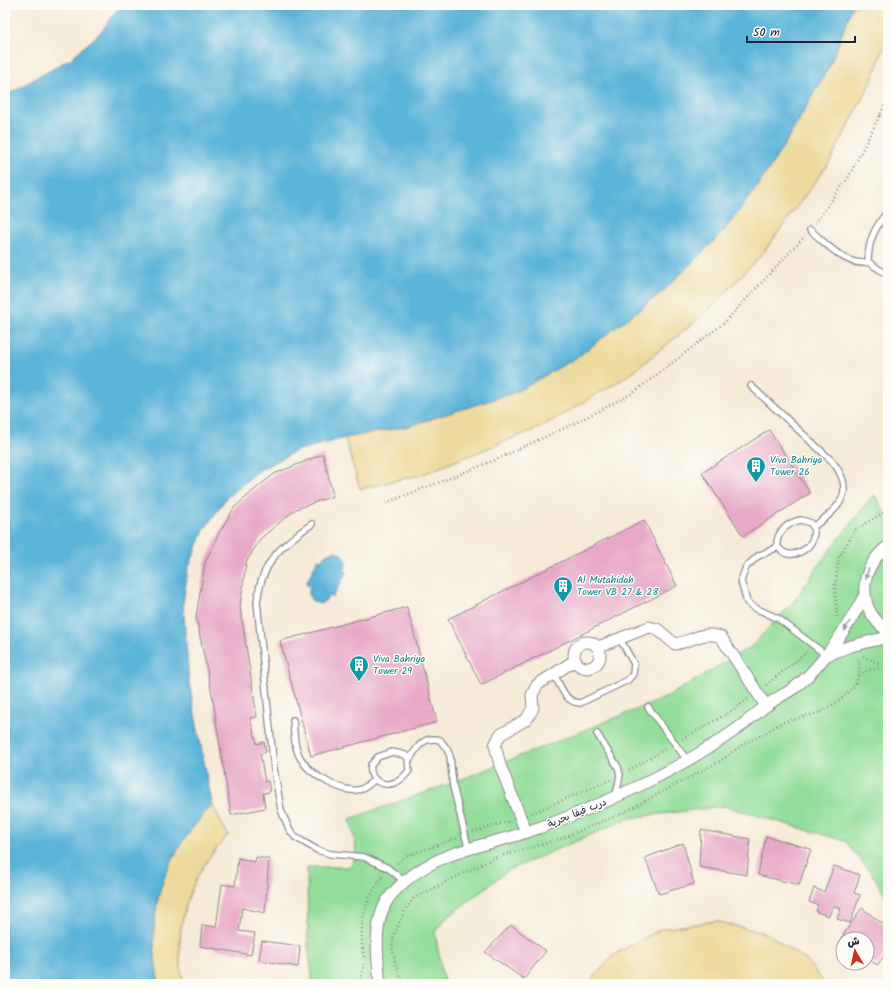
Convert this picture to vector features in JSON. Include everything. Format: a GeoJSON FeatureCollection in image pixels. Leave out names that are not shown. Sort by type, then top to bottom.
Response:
{"type":"FeatureCollection","features":[{"type":"Feature","properties":{"kind":"street"},"geometry":{"type":"LineString","coordinates":[[888,546],[881,551],[869,567],[864,586],[865,595],[873,616],[888,631]]}},
{"type":"Feature","properties":{"kind":"street","name":"درب فيفا بحرية"},"geometry":{"type":"LineString","coordinates":[[380,984],[378,948],[380,921],[386,902],[405,882],[424,868],[468,847],[526,832],[616,797],[686,760],[734,731],[766,706],[796,687],[826,655],[843,634],[865,595]]}},
{"type":"Feature","properties":{"kind":"street"},"geometry":{"type":"LineString","coordinates":[[598,646],[649,627],[657,629],[675,644],[688,642],[701,634],[712,633],[721,637],[766,706]]}},
{"type":"Feature","properties":{"kind":"street","name":"درب فيفا بحرية"},"geometry":{"type":"LineString","coordinates":[[826,655],[851,646],[888,638]]}},
{"type":"Feature","properties":{"kind":"street"},"geometry":{"type":"LineString","coordinates":[[584,642],[591,642],[598,646],[601,654],[600,662],[594,667],[586,669],[579,667],[574,661],[573,653],[577,646],[584,642]]}},
{"type":"Feature","properties":{"kind":"street"},"geometry":{"type":"LineString","coordinates":[[526,832],[500,765],[495,745],[500,736],[527,719],[533,708],[532,696],[537,685],[574,661]]}},
{"type":"Feature","properties":{"kind":"lane"},"geometry":{"type":"LineString","coordinates":[[868,262],[868,247],[880,220],[888,211]]}},
{"type":"Feature","properties":{"kind":"lane"},"geometry":{"type":"LineString","coordinates":[[810,230],[843,257],[857,264],[868,262],[888,275]]}},
{"type":"Feature","properties":{"kind":"lane"},"geometry":{"type":"LineString","coordinates":[[751,386],[832,461],[839,470],[844,484],[842,498],[833,513],[813,527]]}},
{"type":"Feature","properties":{"kind":"lane"},"geometry":{"type":"LineString","coordinates":[[807,520],[813,527],[815,533],[814,538],[804,550],[789,554],[783,553],[778,547],[776,540],[778,535],[790,524],[796,521],[807,520]]}},
{"type":"Feature","properties":{"kind":"lane"},"geometry":{"type":"LineString","coordinates":[[312,524],[291,538],[277,551],[266,568],[258,590],[257,602],[263,669],[274,769],[281,810],[289,829],[295,838],[305,844],[331,854],[364,857],[388,868],[405,882]]}},
{"type":"Feature","properties":{"kind":"lane"},"geometry":{"type":"LineString","coordinates":[[778,547],[758,556],[746,567],[741,581],[747,602],[752,607],[779,619],[826,655]]}},
{"type":"Feature","properties":{"kind":"lane"},"geometry":{"type":"LineString","coordinates":[[554,674],[566,698],[573,703],[580,703],[628,680],[634,674],[634,664],[620,639]]}},
{"type":"Feature","properties":{"kind":"lane"},"geometry":{"type":"LineString","coordinates":[[648,707],[686,760]]}},
{"type":"Feature","properties":{"kind":"lane"},"geometry":{"type":"LineString","coordinates":[[293,720],[300,759],[309,768],[328,782],[345,790],[362,789],[375,780]]}},
{"type":"Feature","properties":{"kind":"lane"},"geometry":{"type":"LineString","coordinates":[[597,734],[618,767],[620,775],[616,797]]}},
{"type":"Feature","properties":{"kind":"lane"},"geometry":{"type":"LineString","coordinates":[[409,760],[405,755],[399,753],[385,753],[378,756],[371,765],[370,770],[375,780],[386,784],[397,782],[409,771],[409,760],[421,742],[434,738],[444,743],[450,756],[451,779],[468,847]]}},
{"type":"Feature","properties":{"kind":"path"},"geometry":{"type":"LineString","coordinates":[[386,503],[493,460],[576,423],[633,393],[724,323],[810,230],[848,178],[888,99]]}},
{"type":"Feature","properties":{"kind":"path"},"geometry":{"type":"LineString","coordinates":[[880,115],[888,119]]}},
{"type":"Feature","properties":{"kind":"path"},"geometry":{"type":"LineString","coordinates":[[360,984],[364,966],[361,928],[365,907],[388,868],[406,856],[465,835],[520,818],[570,798],[620,775],[727,714],[814,646]]}},
{"type":"Feature","properties":{"kind":"path"},"geometry":{"type":"LineString","coordinates":[[859,675],[869,670],[885,666]]}},
{"type":"Feature","properties":{"kind":"green space"},"geometry":{"type":"Polygon","coordinates":[[[874,494],[886,514],[888,512],[888,902],[875,878],[845,841],[724,806],[630,818],[509,870],[445,919],[435,932],[444,984],[313,984],[308,944],[307,867],[350,867],[356,850],[350,819],[460,780],[665,698],[752,646],[794,601],[824,558],[874,494]]]}},
{"type":"Feature","properties":{"kind":"sand"},"geometry":{"type":"Polygon","coordinates":[[[853,5],[888,5],[888,35],[872,80],[829,163],[763,253],[707,312],[628,376],[541,427],[423,474],[360,489],[345,438],[409,426],[576,358],[666,289],[723,232],[758,186],[791,134],[830,65],[853,5]]]}},
{"type":"Feature","properties":{"kind":"sand"},"geometry":{"type":"Polygon","coordinates":[[[212,804],[228,835],[210,857],[197,877],[186,906],[180,937],[181,969],[184,984],[159,984],[154,951],[154,935],[157,902],[161,887],[174,856],[182,842],[212,804]]]}},
{"type":"Feature","properties":{"kind":"sand"},"geometry":{"type":"Polygon","coordinates":[[[716,921],[768,934],[806,960],[825,984],[588,984],[615,954],[661,929],[716,921]]]}},
{"type":"Feature","properties":{"kind":"water"},"geometry":{"type":"Polygon","coordinates":[[[121,5],[223,5],[227,7],[264,5],[853,5],[830,65],[791,134],[758,186],[723,232],[666,289],[576,358],[516,392],[409,426],[345,438],[298,450],[258,471],[226,498],[204,530],[188,569],[183,603],[189,683],[212,804],[182,842],[167,871],[161,887],[157,902],[154,935],[154,951],[159,984],[5,984],[5,96],[70,59],[100,33],[121,5]]]}},
{"type":"Feature","properties":{"kind":"water"},"geometry":{"type":"Polygon","coordinates":[[[335,551],[345,558],[346,564],[344,571],[347,572],[332,598],[330,596],[321,604],[314,602],[309,596],[310,586],[306,584],[318,559],[321,560],[326,554],[335,551]]]}},
{"type":"Feature","properties":{"kind":"building","name":"Viva Bahriya Tower 26"},"geometry":{"type":"Polygon","coordinates":[[[769,430],[810,493],[743,536],[702,473],[769,430]]]}},
{"type":"Feature","properties":{"kind":"building"},"geometry":{"type":"Polygon","coordinates":[[[323,454],[333,496],[296,509],[261,538],[246,562],[240,607],[257,717],[250,718],[257,744],[264,742],[266,752],[260,754],[265,782],[268,781],[270,792],[263,793],[265,808],[231,815],[212,694],[196,617],[205,563],[219,533],[234,508],[274,474],[323,454]]]}},
{"type":"Feature","properties":{"kind":"building","name":"Al Mutahidah Tower VB 27 & 28"},"geometry":{"type":"Polygon","coordinates":[[[644,520],[677,586],[481,685],[448,619],[644,520]]]}},
{"type":"Feature","properties":{"kind":"building","name":"Viva Bahriya Tower 29"},"geometry":{"type":"Polygon","coordinates":[[[407,607],[437,722],[311,756],[280,641],[407,607]]]}},
{"type":"Feature","properties":{"kind":"building"},"geometry":{"type":"Polygon","coordinates":[[[701,830],[750,839],[747,875],[699,867],[701,830]]]}},
{"type":"Feature","properties":{"kind":"building"},"geometry":{"type":"Polygon","coordinates":[[[766,836],[811,849],[799,885],[758,875],[766,836]]]}},
{"type":"Feature","properties":{"kind":"building"},"geometry":{"type":"Polygon","coordinates":[[[683,843],[694,884],[659,894],[645,858],[683,843]]]}},
{"type":"Feature","properties":{"kind":"building"},"geometry":{"type":"Polygon","coordinates":[[[256,857],[269,859],[265,913],[242,908],[239,931],[255,933],[251,955],[200,946],[202,925],[216,927],[222,884],[235,886],[238,858],[255,862],[256,857]]]}},
{"type":"Feature","properties":{"kind":"building"},"geometry":{"type":"Polygon","coordinates":[[[834,866],[860,875],[854,893],[860,895],[850,923],[837,919],[841,909],[833,906],[829,916],[816,912],[818,905],[809,902],[814,888],[824,892],[834,866]]]}},
{"type":"Feature","properties":{"kind":"building"},"geometry":{"type":"Polygon","coordinates":[[[862,908],[888,928],[888,951],[877,965],[875,964],[875,931],[846,931],[862,908]]]}},
{"type":"Feature","properties":{"kind":"building"},"geometry":{"type":"Polygon","coordinates":[[[511,925],[546,951],[524,979],[485,952],[511,925]]]}},
{"type":"Feature","properties":{"kind":"building"},"geometry":{"type":"Polygon","coordinates":[[[262,941],[300,946],[298,967],[259,960],[262,941]]]}},
{"type":"Feature","properties":{"kind":"place","name":"Viva Bahriya Tower 26"},"geometry":{"type":"Point","coordinates":[756,483]}},
{"type":"Feature","properties":{"kind":"place","name":"Al Mutahidah Tower VB 27 & 28"},"geometry":{"type":"Point","coordinates":[563,603]}},
{"type":"Feature","properties":{"kind":"place","name":"Viva Bahriya Tower 29"},"geometry":{"type":"Point","coordinates":[359,682]}}]}
